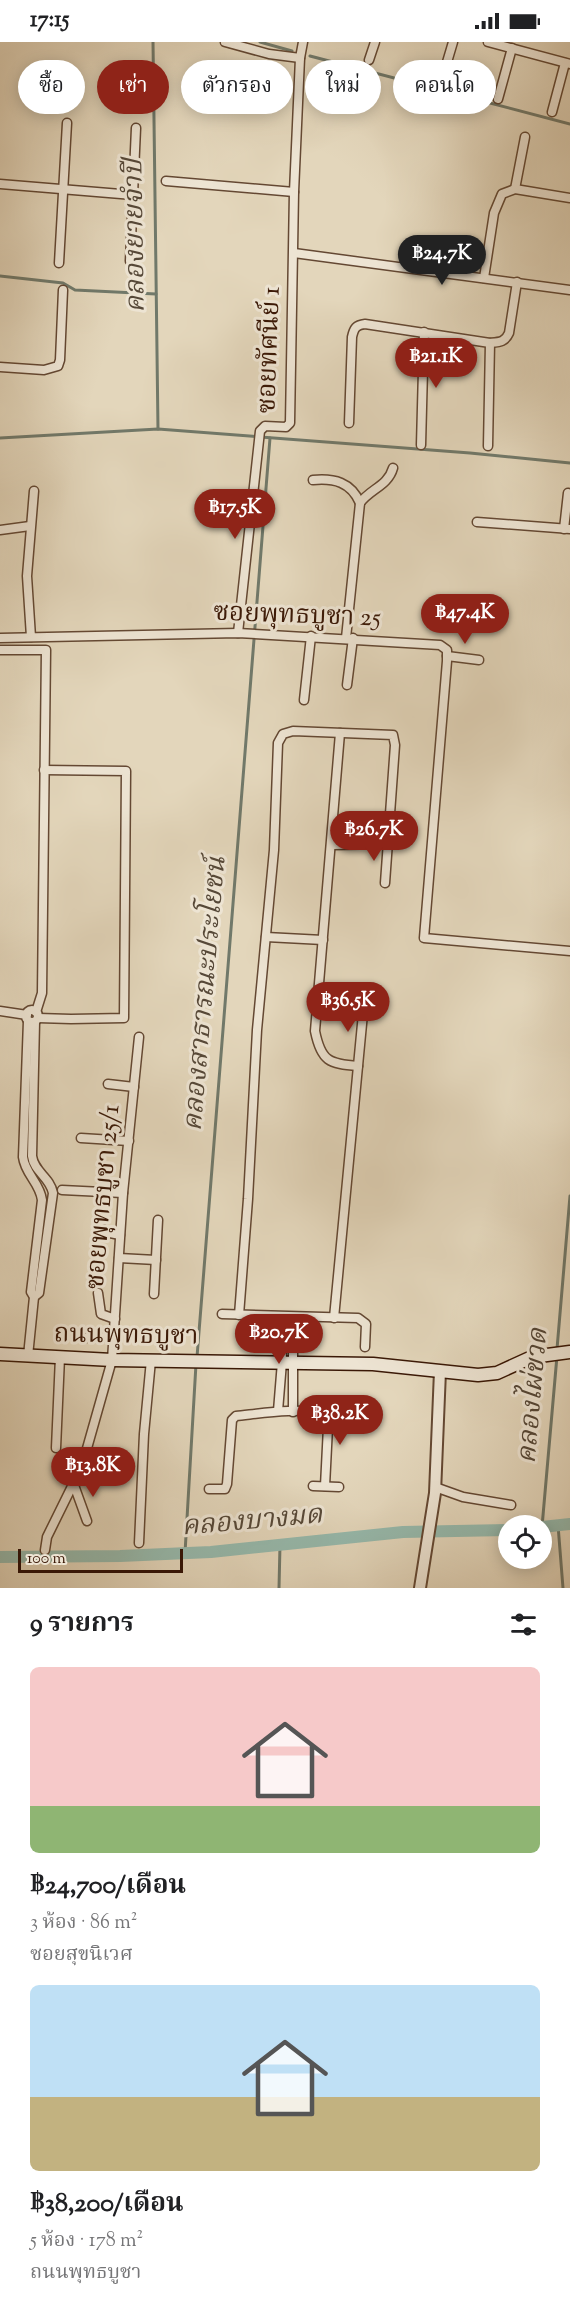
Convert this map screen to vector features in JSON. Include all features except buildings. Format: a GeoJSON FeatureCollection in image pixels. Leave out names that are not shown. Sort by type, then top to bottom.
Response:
{"type":"FeatureCollection","features":[{"type":"Feature","properties":{"kind":"main road","name":"ถนนพุทธบูชา"},"geometry":{"type":"LineString","coordinates":[[0,1354],[112,1360],[373,1364],[488,1375],[506,1370],[532,1358],[566,1353]]}},
{"type":"Feature","properties":{"kind":"street"},"geometry":{"type":"LineString","coordinates":[[225,42],[269,54],[300,58]]}},
{"type":"Feature","properties":{"kind":"street","name":"ซอยทัศนีย์ 1"},"geometry":{"type":"LineString","coordinates":[[238,633],[260,436],[262,428],[266,426],[286,427],[290,423],[298,253],[294,192],[300,58],[303,42]]}},
{"type":"Feature","properties":{"kind":"street"},"geometry":{"type":"LineString","coordinates":[[369,60],[375,42]]}},
{"type":"Feature","properties":{"kind":"street"},"geometry":{"type":"LineString","coordinates":[[448,60],[453,42]]}},
{"type":"Feature","properties":{"kind":"street"},"geometry":{"type":"LineString","coordinates":[[488,42],[567,63],[552,112]]}},
{"type":"Feature","properties":{"kind":"street"},"geometry":{"type":"LineString","coordinates":[[526,52],[529,42]]}},
{"type":"Feature","properties":{"kind":"street"},"geometry":{"type":"LineString","coordinates":[[498,99],[512,48]]}},
{"type":"Feature","properties":{"kind":"street"},"geometry":{"type":"LineString","coordinates":[[59,263],[67,123]]}},
{"type":"Feature","properties":{"kind":"street"},"geometry":{"type":"LineString","coordinates":[[130,261],[136,128]]}},
{"type":"Feature","properties":{"kind":"street"},"geometry":{"type":"LineString","coordinates":[[515,189],[525,137]]}},
{"type":"Feature","properties":{"kind":"street"},"geometry":{"type":"LineString","coordinates":[[166,181],[294,192]]}},
{"type":"Feature","properties":{"kind":"street"},"geometry":{"type":"LineString","coordinates":[[0,184],[132,195]]}},
{"type":"Feature","properties":{"kind":"street"},"geometry":{"type":"LineString","coordinates":[[484,278],[498,201],[502,194],[515,189],[570,198]]}},
{"type":"Feature","properties":{"kind":"street"},"geometry":{"type":"LineString","coordinates":[[298,253],[570,290]]}},
{"type":"Feature","properties":{"kind":"street"},"geometry":{"type":"LineString","coordinates":[[349,423],[354,329],[357,325],[365,324],[490,343],[502,342],[507,339],[517,282]]}},
{"type":"Feature","properties":{"kind":"street"},"geometry":{"type":"LineString","coordinates":[[0,367],[44,370],[58,366],[63,290]]}},
{"type":"Feature","properties":{"kind":"street"},"geometry":{"type":"LineString","coordinates":[[420,445],[424,332]]}},
{"type":"Feature","properties":{"kind":"street"},"geometry":{"type":"LineString","coordinates":[[488,446],[490,343]]}},
{"type":"Feature","properties":{"kind":"street"},"geometry":{"type":"LineString","coordinates":[[347,685],[360,503],[364,497],[388,480],[393,468]]}},
{"type":"Feature","properties":{"kind":"street"},"geometry":{"type":"LineString","coordinates":[[313,480],[332,479],[339,482],[355,492],[360,503]]}},
{"type":"Feature","properties":{"kind":"street"},"geometry":{"type":"LineString","coordinates":[[31,637],[27,591],[34,491]]}},
{"type":"Feature","properties":{"kind":"street"},"geometry":{"type":"LineString","coordinates":[[477,522],[567,529],[568,493]]}},
{"type":"Feature","properties":{"kind":"street"},"geometry":{"type":"LineString","coordinates":[[0,530],[30,526]]}},
{"type":"Feature","properties":{"kind":"street","name":"ซอยพุทธบูชา 25"},"geometry":{"type":"LineString","coordinates":[[0,638],[238,633],[430,643],[440,645],[447,650],[447,656]]}},
{"type":"Feature","properties":{"kind":"street"},"geometry":{"type":"LineString","coordinates":[[304,700],[312,636]]}},
{"type":"Feature","properties":{"kind":"street"},"geometry":{"type":"LineString","coordinates":[[0,650],[46,650],[42,993],[33,1017],[23,1157],[24,1165],[38,1185],[42,1200],[31,1292],[34,1298],[28,1356]]}},
{"type":"Feature","properties":{"kind":"street"},"geometry":{"type":"LineString","coordinates":[[479,660],[447,656],[424,938],[570,951]]}},
{"type":"Feature","properties":{"kind":"street"},"geometry":{"type":"LineString","coordinates":[[239,1316],[257,1030],[274,850],[279,743],[283,734],[293,730],[393,735],[395,740],[385,883]]}},
{"type":"Feature","properties":{"kind":"street"},"geometry":{"type":"LineString","coordinates":[[340,733],[315,1031],[319,1048],[325,1058],[338,1065],[358,1066]]}},
{"type":"Feature","properties":{"kind":"street"},"geometry":{"type":"LineString","coordinates":[[0,1011],[33,1017],[124,1018],[126,771],[44,770]]}},
{"type":"Feature","properties":{"kind":"street"},"geometry":{"type":"LineString","coordinates":[[332,845],[388,844]]}},
{"type":"Feature","properties":{"kind":"street"},"geometry":{"type":"LineString","coordinates":[[266,937],[323,940]]}},
{"type":"Feature","properties":{"kind":"street"},"geometry":{"type":"LineString","coordinates":[[334,1318],[364,1003]]}},
{"type":"Feature","properties":{"kind":"street","name":"ซอยพุทธบูชา 25/1"},"geometry":{"type":"LineString","coordinates":[[45,1550],[47,1537],[74,1485],[98,1418],[112,1360],[123,1194],[139,1037]]}},
{"type":"Feature","properties":{"kind":"street"},"geometry":{"type":"LineString","coordinates":[[108,1084],[134,1087]]}},
{"type":"Feature","properties":{"kind":"street"},"geometry":{"type":"LineString","coordinates":[[81,1138],[129,1141]]}},
{"type":"Feature","properties":{"kind":"street"},"geometry":{"type":"LineString","coordinates":[[62,1190],[123,1194]]}},
{"type":"Feature","properties":{"kind":"street"},"geometry":{"type":"LineString","coordinates":[[154,1294],[158,1220]]}},
{"type":"Feature","properties":{"kind":"street"},"geometry":{"type":"LineString","coordinates":[[97,1226],[120,1235]]}},
{"type":"Feature","properties":{"kind":"street"},"geometry":{"type":"LineString","coordinates":[[119,1258],[156,1260]]}},
{"type":"Feature","properties":{"kind":"street"},"geometry":{"type":"LineString","coordinates":[[98,1293],[102,1314],[115,1319]]}},
{"type":"Feature","properties":{"kind":"street"},"geometry":{"type":"LineString","coordinates":[[222,1314],[363,1320],[366,1324],[365,1347]]}},
{"type":"Feature","properties":{"kind":"street"},"geometry":{"type":"LineString","coordinates":[[281,1317],[293,1412]]}},
{"type":"Feature","properties":{"kind":"street"},"geometry":{"type":"LineString","coordinates":[[278,1411],[293,1317]]}},
{"type":"Feature","properties":{"kind":"street"},"geometry":{"type":"LineString","coordinates":[[81,1338],[114,1337]]}},
{"type":"Feature","properties":{"kind":"street"},"geometry":{"type":"LineString","coordinates":[[56,1448],[60,1357]]}},
{"type":"Feature","properties":{"kind":"street"},"geometry":{"type":"LineString","coordinates":[[139,1543],[144,1434],[151,1360]]}},
{"type":"Feature","properties":{"kind":"street"},"geometry":{"type":"LineString","coordinates":[[421,1584],[435,1490],[440,1371]]}},
{"type":"Feature","properties":{"kind":"street"},"geometry":{"type":"LineString","coordinates":[[209,1489],[225,1489],[227,1485],[232,1420],[236,1416],[278,1411],[319,1414],[327,1421],[325,1486]]}},
{"type":"Feature","properties":{"kind":"street"},"geometry":{"type":"LineString","coordinates":[[74,1485],[87,1521]]}},
{"type":"Feature","properties":{"kind":"street"},"geometry":{"type":"LineString","coordinates":[[313,1486],[339,1487]]}},
{"type":"Feature","properties":{"kind":"street"},"geometry":{"type":"LineString","coordinates":[[435,1490],[511,1505]]}},
{"type":"Feature","properties":{"kind":"waterway","name":"คลองยายจำปี"},"geometry":{"type":"LineString","coordinates":[[153,42],[158,429]]}},
{"type":"Feature","properties":{"kind":"waterway"},"geometry":{"type":"LineString","coordinates":[[260,42],[292,51]]}},
{"type":"Feature","properties":{"kind":"waterway"},"geometry":{"type":"LineString","coordinates":[[310,56],[570,124]]}},
{"type":"Feature","properties":{"kind":"waterway"},"geometry":{"type":"LineString","coordinates":[[0,276],[63,283],[75,290],[156,294]]}},
{"type":"Feature","properties":{"kind":"waterway"},"geometry":{"type":"LineString","coordinates":[[0,438],[158,429],[570,463]]}},
{"type":"Feature","properties":{"kind":"waterway","name":"คลองสาธารณะประโยชน์"},"geometry":{"type":"LineString","coordinates":[[197,1357],[270,438]]}},
{"type":"Feature","properties":{"kind":"waterway","name":"คลองไผ่ขวด"},"geometry":{"type":"LineString","coordinates":[[557,1349],[570,1196]]}},
{"type":"Feature","properties":{"kind":"waterway","name":"คลองไผ่ขวด"},"geometry":{"type":"LineString","coordinates":[[543,1515],[557,1356]]}},
{"type":"Feature","properties":{"kind":"waterway","name":"คลองสาธารณะประโยชน์"},"geometry":{"type":"LineString","coordinates":[[185,1553],[196,1364]]}},
{"type":"Feature","properties":{"kind":"waterway","name":"คลองบางมด"},"geometry":{"type":"LineString","coordinates":[[552,1526],[570,1524]]}},
{"type":"Feature","properties":{"kind":"waterway"},"geometry":{"type":"LineString","coordinates":[[558,1525],[563,1588]]}},
{"type":"Feature","properties":{"kind":"waterway","name":"คลองบางมด"},"geometry":{"type":"LineString","coordinates":[[0,1557],[120,1556],[211,1552],[403,1532],[498,1530]]}},
{"type":"Feature","properties":{"kind":"waterway"},"geometry":{"type":"LineString","coordinates":[[279,1588],[280,1545]]}}]}
